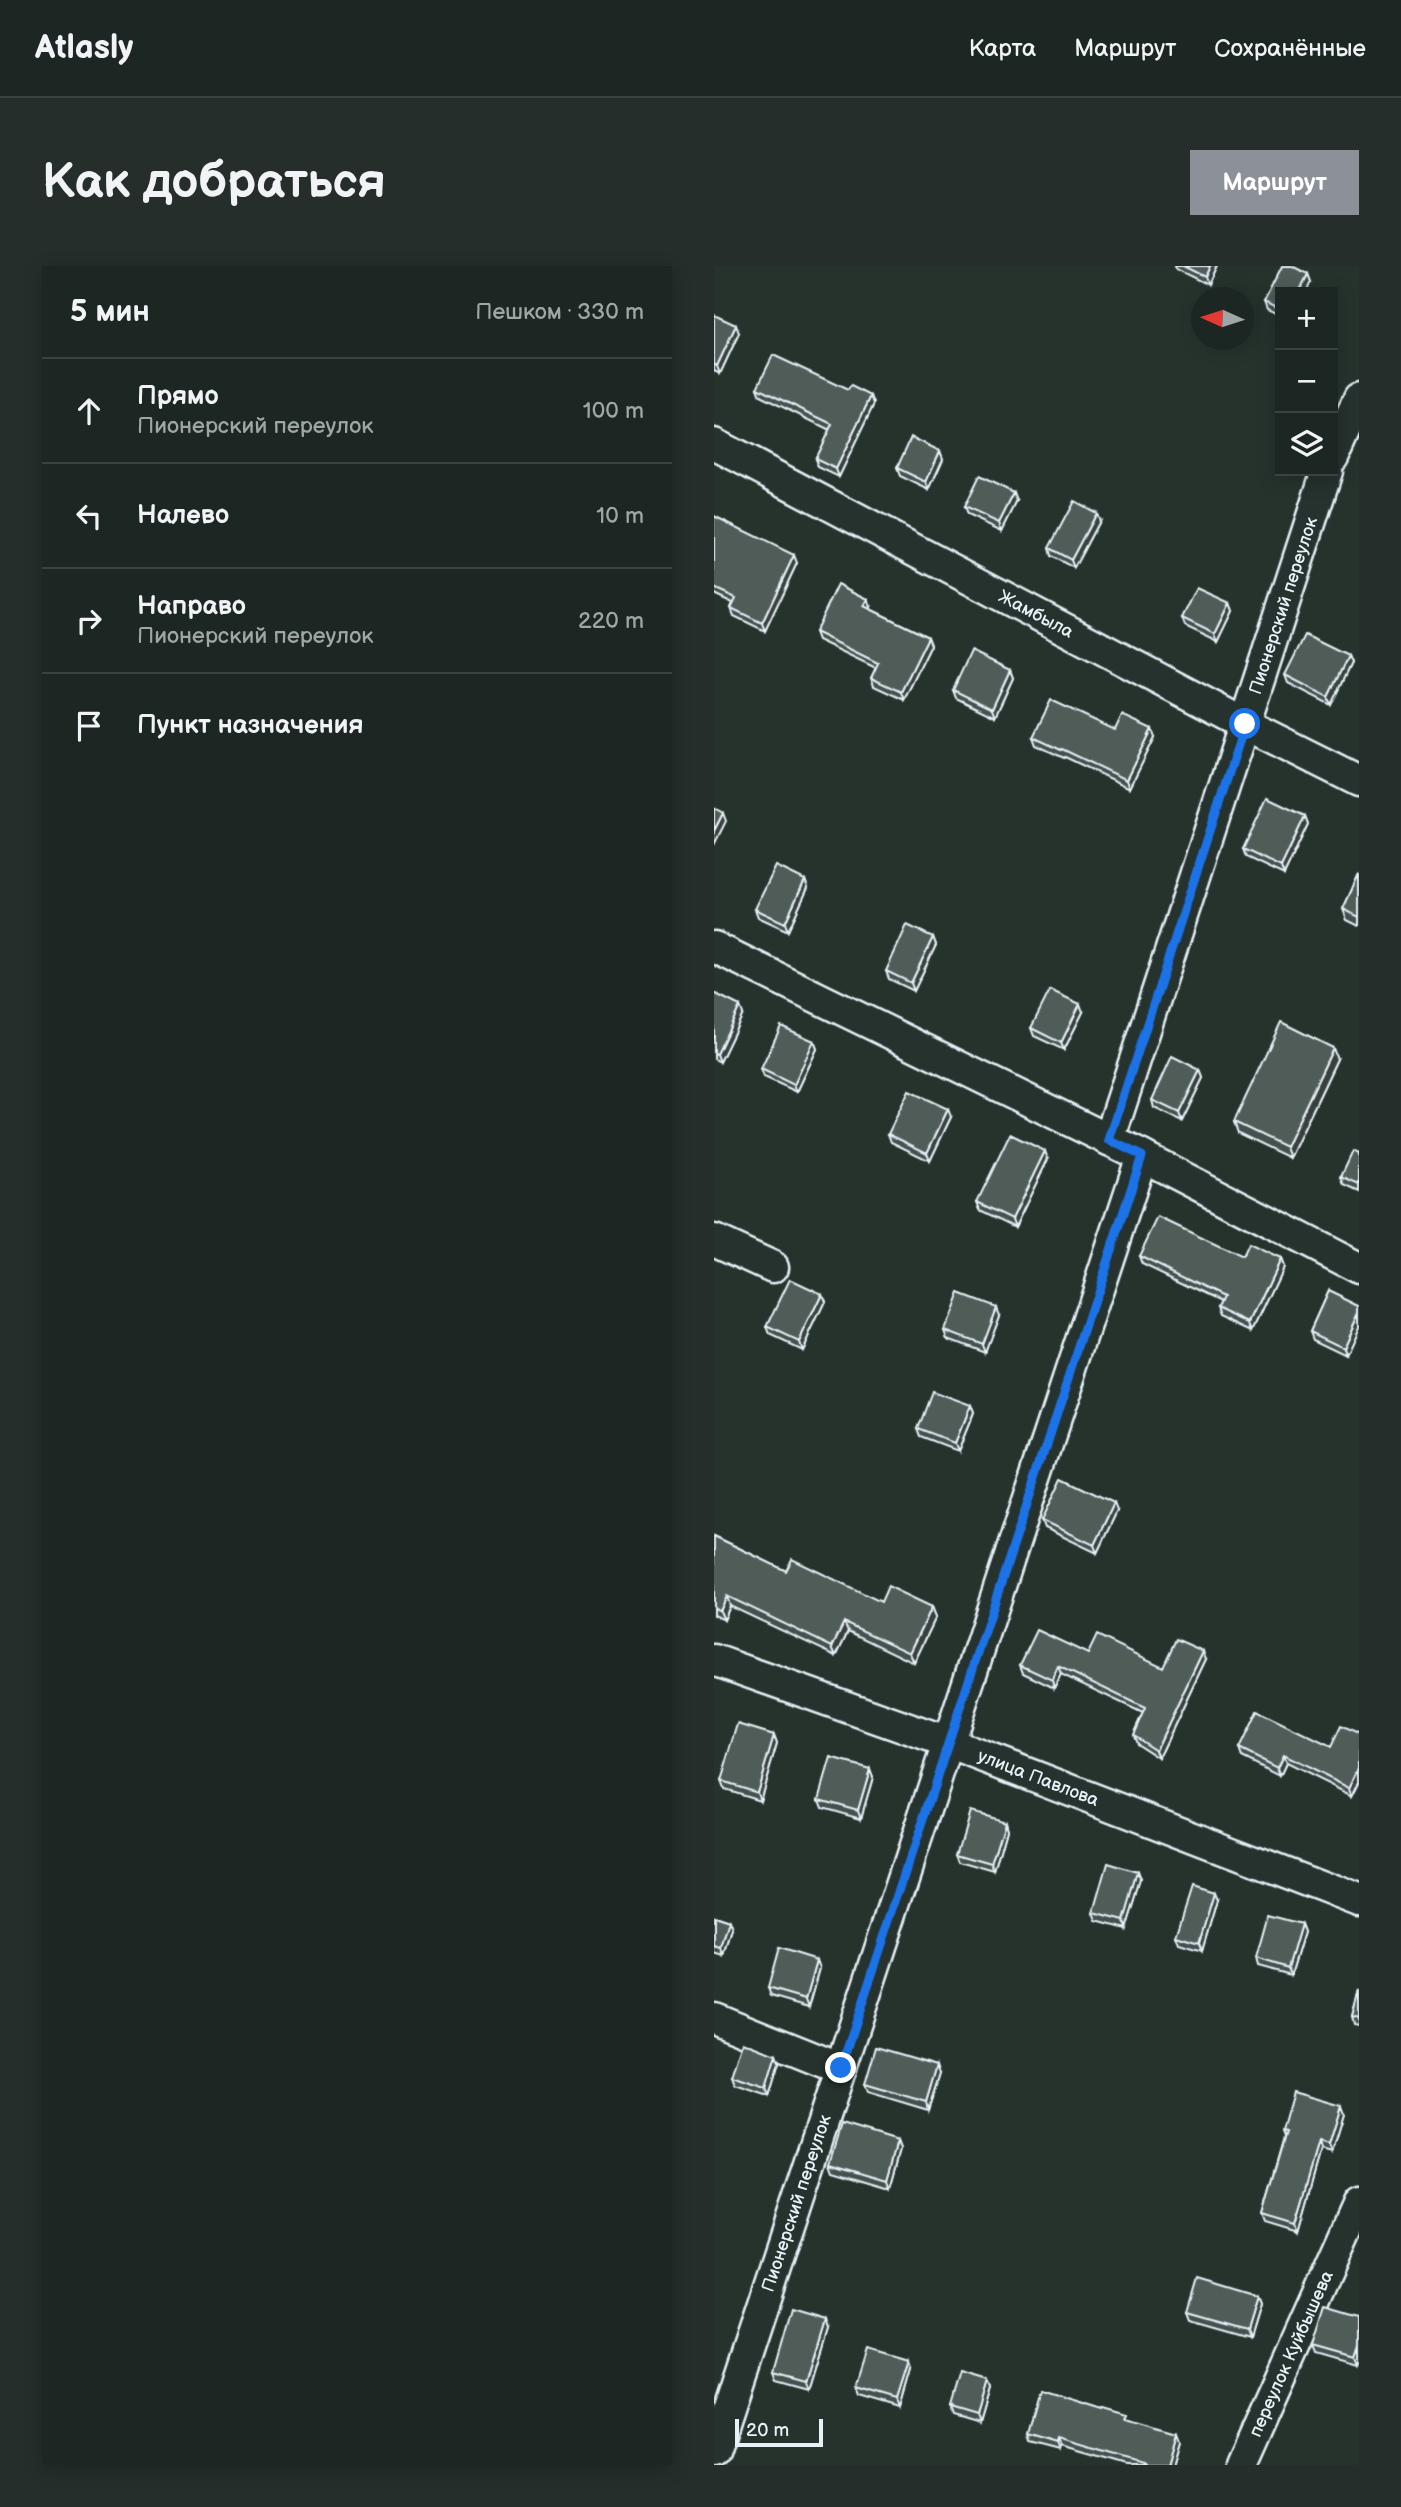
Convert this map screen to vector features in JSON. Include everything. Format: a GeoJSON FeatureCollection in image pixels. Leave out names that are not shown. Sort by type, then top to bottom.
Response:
{"type":"FeatureCollection","features":[{"type":"Feature","properties":{"kind":"street"},"geometry":{"type":"LineString","coordinates":[[1338,446],[1359,399]]}},
{"type":"Feature","properties":{"kind":"street","name":"Жамбыла"},"geometry":{"type":"LineString","coordinates":[[714,444],[1245,724],[1359,781]]}},
{"type":"Feature","properties":{"kind":"street","name":"Пионерский переулок"},"geometry":{"type":"LineString","coordinates":[[1109,1140],[1325,476]]}},
{"type":"Feature","properties":{"kind":"street"},"geometry":{"type":"LineString","coordinates":[[714,947],[1142,1156],[1359,1268]]}},
{"type":"Feature","properties":{"kind":"street","name":"Пионерский переулок"},"geometry":{"type":"LineString","coordinates":[[714,2452],[1142,1156]]}},
{"type":"Feature","properties":{"kind":"street"},"geometry":{"type":"LineString","coordinates":[[714,1240],[774,1267]]}},
{"type":"Feature","properties":{"kind":"street","name":"улица Павлова"},"geometry":{"type":"LineString","coordinates":[[714,1660],[948,1743],[1359,1901]]}},
{"type":"Feature","properties":{"kind":"street"},"geometry":{"type":"LineString","coordinates":[[714,2018],[841,2068]]}},
{"type":"Feature","properties":{"kind":"street","name":"переулок Куйбышева"},"geometry":{"type":"LineString","coordinates":[[1241,2465],[1359,2202]]}},
{"type":"Feature","properties":{"kind":"building"},"geometry":{"type":"Polygon","coordinates":[[[1183,266],[1210,266],[1205,277],[1183,266]]]}},
{"type":"Feature","properties":{"kind":"building"},"geometry":{"type":"Polygon","coordinates":[[[1282,266],[1292,266],[1308,274],[1302,287],[1275,287],[1275,308],[1264,302],[1282,266]]]}},
{"type":"Feature","properties":{"kind":"building"},"geometry":{"type":"Polygon","coordinates":[[[714,315],[736,325],[717,366],[714,364],[714,315]]]}},
{"type":"Feature","properties":{"kind":"building"},"geometry":{"type":"Polygon","coordinates":[[[773,355],[848,390],[851,386],[871,396],[836,469],[815,459],[832,424],[757,388],[773,355]]]}},
{"type":"Feature","properties":{"kind":"building"},"geometry":{"type":"Polygon","coordinates":[[[911,437],[940,451],[926,482],[897,468],[911,437]]]}},
{"type":"Feature","properties":{"kind":"building"},"geometry":{"type":"Polygon","coordinates":[[[979,476],[1014,493],[999,523],[964,507],[979,476]]]}},
{"type":"Feature","properties":{"kind":"building"},"geometry":{"type":"Polygon","coordinates":[[[1074,501],[1096,513],[1071,560],[1049,548],[1074,501]]]}},
{"type":"Feature","properties":{"kind":"building"},"geometry":{"type":"Polygon","coordinates":[[[714,516],[794,555],[762,623],[731,608],[736,598],[714,588],[714,516]]]}},
{"type":"Feature","properties":{"kind":"building"},"geometry":{"type":"Polygon","coordinates":[[[838,584],[868,599],[864,606],[928,637],[901,692],[871,678],[878,663],[815,632],[838,584]]]}},
{"type":"Feature","properties":{"kind":"building"},"geometry":{"type":"Polygon","coordinates":[[[1197,588],[1230,603],[1215,634],[1182,618],[1197,588]]]}},
{"type":"Feature","properties":{"kind":"building"},"geometry":{"type":"Polygon","coordinates":[[[1305,635],[1348,656],[1328,697],[1285,675],[1305,635]]]}},
{"type":"Feature","properties":{"kind":"building"},"geometry":{"type":"Polygon","coordinates":[[[971,651],[1010,670],[992,709],[953,690],[971,651]]]}},
{"type":"Feature","properties":{"kind":"building"},"geometry":{"type":"Polygon","coordinates":[[[1051,700],[1115,730],[1122,715],[1152,729],[1127,780],[1033,737],[1051,700]]]}},
{"type":"Feature","properties":{"kind":"building"},"geometry":{"type":"Polygon","coordinates":[[[1267,798],[1305,816],[1281,867],[1243,849],[1267,798]]]}},
{"type":"Feature","properties":{"kind":"building"},"geometry":{"type":"Polygon","coordinates":[[[714,808],[723,813],[714,831],[714,808]]]}},
{"type":"Feature","properties":{"kind":"building"},"geometry":{"type":"Polygon","coordinates":[[[776,866],[805,880],[785,923],[755,909],[776,866]]]}},
{"type":"Feature","properties":{"kind":"building"},"geometry":{"type":"Polygon","coordinates":[[[1359,874],[1359,917],[1343,909],[1359,874]]]}},
{"type":"Feature","properties":{"kind":"building"},"geometry":{"type":"Polygon","coordinates":[[[907,925],[933,937],[911,983],[886,971],[907,925]]]}},
{"type":"Feature","properties":{"kind":"building"},"geometry":{"type":"Polygon","coordinates":[[[1050,990],[1080,1004],[1061,1043],[1031,1028],[1050,990]]]}},
{"type":"Feature","properties":{"kind":"building"},"geometry":{"type":"Polygon","coordinates":[[[714,993],[740,1006],[717,1054],[714,1053],[714,993]]]}},
{"type":"Feature","properties":{"kind":"building"},"geometry":{"type":"Polygon","coordinates":[[[1281,1022],[1333,1048],[1286,1147],[1234,1122],[1281,1022]]]}},
{"type":"Feature","properties":{"kind":"building"},"geometry":{"type":"Polygon","coordinates":[[[781,1026],[814,1041],[794,1085],[761,1069],[781,1026]]]}},
{"type":"Feature","properties":{"kind":"building"},"geometry":{"type":"Polygon","coordinates":[[[1172,1056],[1200,1070],[1179,1113],[1152,1100],[1172,1056]]]}},
{"type":"Feature","properties":{"kind":"building"},"geometry":{"type":"Polygon","coordinates":[[[909,1091],[948,1109],[927,1153],[888,1134],[909,1091]]]}},
{"type":"Feature","properties":{"kind":"building"},"geometry":{"type":"Polygon","coordinates":[[[1010,1134],[1045,1151],[1012,1219],[977,1202],[1010,1134]]]}},
{"type":"Feature","properties":{"kind":"building"},"geometry":{"type":"Polygon","coordinates":[[[1353,1151],[1359,1154],[1359,1185],[1341,1177],[1353,1151]]]}},
{"type":"Feature","properties":{"kind":"building"},"geometry":{"type":"Polygon","coordinates":[[[1158,1217],[1242,1257],[1248,1244],[1280,1259],[1250,1323],[1218,1308],[1223,1297],[1139,1256],[1158,1217]]]}},
{"type":"Feature","properties":{"kind":"building"},"geometry":{"type":"Polygon","coordinates":[[[790,1279],[822,1294],[799,1342],[767,1327],[790,1279]]]}},
{"type":"Feature","properties":{"kind":"building"},"geometry":{"type":"Polygon","coordinates":[[[1328,1291],[1359,1306],[1359,1312],[1343,1347],[1310,1331],[1328,1291]]]}},
{"type":"Feature","properties":{"kind":"building"},"geometry":{"type":"Polygon","coordinates":[[[959,1293],[996,1307],[982,1344],[945,1330],[959,1293]]]}},
{"type":"Feature","properties":{"kind":"building"},"geometry":{"type":"Polygon","coordinates":[[[932,1392],[970,1406],[955,1443],[918,1429],[932,1392]]]}},
{"type":"Feature","properties":{"kind":"building"},"geometry":{"type":"Polygon","coordinates":[[[1062,1478],[1114,1503],[1094,1545],[1042,1520],[1062,1478]]]}},
{"type":"Feature","properties":{"kind":"building"},"geometry":{"type":"Polygon","coordinates":[[[714,1536],[786,1571],[792,1559],[881,1602],[888,1586],[932,1607],[910,1653],[844,1622],[832,1647],[727,1596],[720,1611],[714,1608],[714,1536]]]}},
{"type":"Feature","properties":{"kind":"building"},"geometry":{"type":"Polygon","coordinates":[[[1037,1630],[1088,1654],[1097,1635],[1163,1667],[1176,1639],[1203,1651],[1156,1750],[1133,1735],[1145,1708],[1058,1666],[1052,1680],[1020,1665],[1037,1630]]]}},
{"type":"Feature","properties":{"kind":"building"},"geometry":{"type":"Polygon","coordinates":[[[1257,1711],[1331,1747],[1341,1726],[1359,1735],[1359,1768],[1349,1788],[1283,1755],[1277,1768],[1239,1749],[1257,1711]]]}},
{"type":"Feature","properties":{"kind":"building"},"geometry":{"type":"Polygon","coordinates":[[[738,1724],[774,1735],[757,1792],[721,1781],[738,1724]]]}},
{"type":"Feature","properties":{"kind":"building"},"geometry":{"type":"Polygon","coordinates":[[[831,1758],[870,1769],[858,1810],[819,1799],[831,1758]]]}},
{"type":"Feature","properties":{"kind":"building"},"geometry":{"type":"Polygon","coordinates":[[[970,1811],[1005,1821],[992,1864],[957,1854],[970,1811]]]}},
{"type":"Feature","properties":{"kind":"building"},"geometry":{"type":"Polygon","coordinates":[[[1108,1864],[1138,1873],[1124,1921],[1094,1913],[1108,1864]]]}},
{"type":"Feature","properties":{"kind":"building"},"geometry":{"type":"Polygon","coordinates":[[[1192,1886],[1214,1893],[1199,1943],[1176,1936],[1192,1886]]]}},
{"type":"Feature","properties":{"kind":"building"},"geometry":{"type":"Polygon","coordinates":[[[1268,1915],[1301,1924],[1288,1968],[1256,1958],[1268,1915]]]}},
{"type":"Feature","properties":{"kind":"building"},"geometry":{"type":"Polygon","coordinates":[[[714,1916],[729,1921],[721,1948],[714,1946],[714,1916]]]}},
{"type":"Feature","properties":{"kind":"building"},"geometry":{"type":"Polygon","coordinates":[[[779,1948],[817,1960],[806,1999],[768,1988],[779,1948]]]}},
{"type":"Feature","properties":{"kind":"building"},"geometry":{"type":"Polygon","coordinates":[[[1359,1991],[1359,2019],[1352,2017],[1359,1991]]]}},
{"type":"Feature","properties":{"kind":"building"},"geometry":{"type":"Polygon","coordinates":[[[743,2042],[776,2055],[766,2088],[732,2077],[743,2042]]]}},
{"type":"Feature","properties":{"kind":"building"},"geometry":{"type":"Polygon","coordinates":[[[876,2047],[937,2065],[926,2102],[865,2084],[876,2047]]]}},
{"type":"Feature","properties":{"kind":"building"},"geometry":{"type":"Polygon","coordinates":[[[1293,2092],[1341,2106],[1329,2145],[1319,2142],[1295,2223],[1262,2213],[1286,2132],[1282,2131],[1293,2092]]]}},
{"type":"Feature","properties":{"kind":"building"},"geometry":{"type":"Polygon","coordinates":[[[842,2124],[898,2141],[887,2180],[830,2163],[842,2124]]]}},
{"type":"Feature","properties":{"kind":"building"},"geometry":{"type":"Polygon","coordinates":[[[1197,2278],[1257,2296],[1247,2329],[1187,2312],[1197,2278]]]}},
{"type":"Feature","properties":{"kind":"building"},"geometry":{"type":"Polygon","coordinates":[[[1325,2307],[1359,2317],[1359,2345],[1355,2357],[1313,2345],[1325,2307]]]}},
{"type":"Feature","properties":{"kind":"building"},"geometry":{"type":"Polygon","coordinates":[[[791,2309],[825,2319],[806,2381],[773,2372],[791,2309]]]}},
{"type":"Feature","properties":{"kind":"building"},"geometry":{"type":"Polygon","coordinates":[[[868,2350],[909,2362],[897,2400],[856,2388],[868,2350]]]}},
{"type":"Feature","properties":{"kind":"building"},"geometry":{"type":"Polygon","coordinates":[[[960,2373],[987,2381],[977,2415],[950,2407],[960,2373]]]}},
{"type":"Feature","properties":{"kind":"building"},"geometry":{"type":"Polygon","coordinates":[[[1040,2390],[1127,2414],[1125,2418],[1176,2433],[1167,2465],[1142,2465],[1143,2463],[1059,2438],[1058,2443],[1028,2434],[1040,2390]]]}},
{"type":"Feature","properties":{"kind":"route"},"geometry":{"type":"LineString","coordinates":[[841,2068],[1142,1156],[1109,1140],[1245,724]]}}]}
